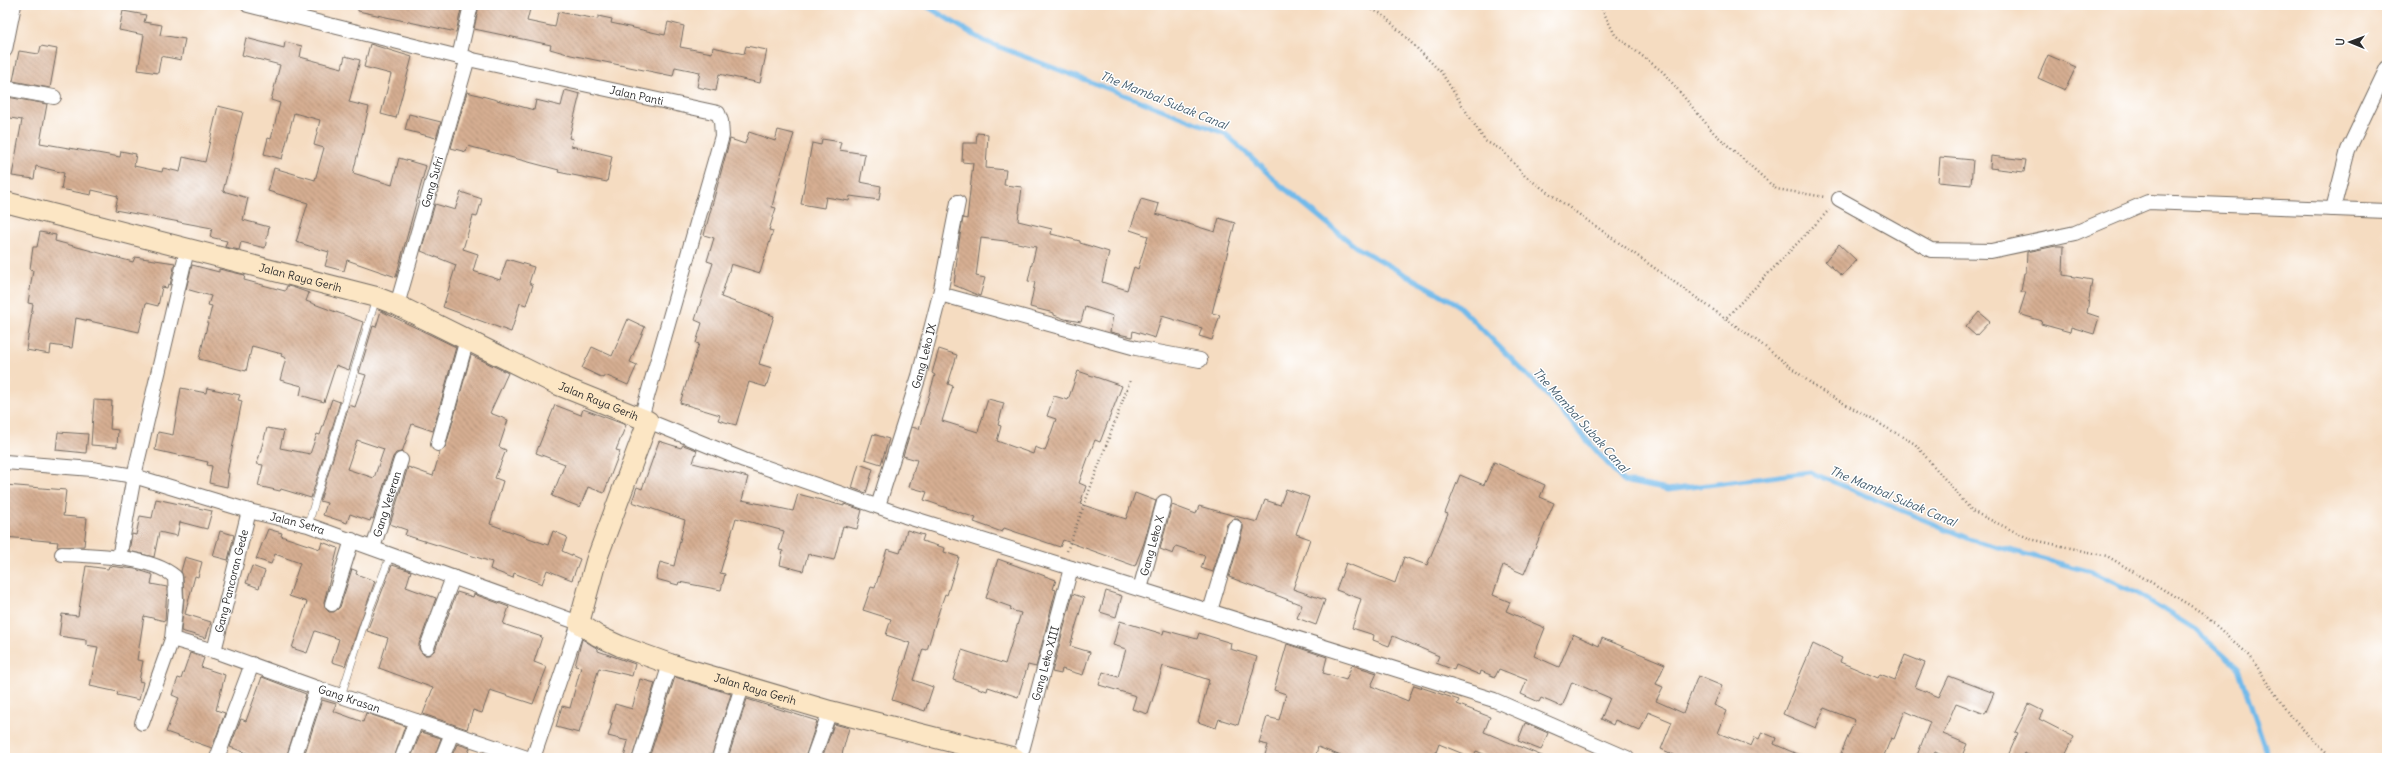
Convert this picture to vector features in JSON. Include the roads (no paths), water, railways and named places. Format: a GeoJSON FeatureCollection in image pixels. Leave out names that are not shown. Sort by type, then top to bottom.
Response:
{"type":"FeatureCollection","features":[{"type":"Feature","properties":{"kind":"street"},"geometry":{"type":"LineString","coordinates":[[5,50],[14,5]]}},
{"type":"Feature","properties":{"kind":"street","name":"Jalan Panti"},"geometry":{"type":"LineString","coordinates":[[248,5],[283,9],[464,58],[714,111],[719,116],[722,136],[645,419]]}},
{"type":"Feature","properties":{"kind":"street","name":"Gang Sufri"},"geometry":{"type":"LineString","coordinates":[[397,305],[464,58],[471,5]]}},
{"type":"Feature","properties":{"kind":"street"},"geometry":{"type":"LineString","coordinates":[[2334,209],[2348,150],[2387,68]]}},
{"type":"Feature","properties":{"kind":"street"},"geometry":{"type":"LineString","coordinates":[[5,88],[54,97]]}},
{"type":"Feature","properties":{"kind":"street"},"geometry":{"type":"LineString","coordinates":[[1839,199],[1931,250],[1991,251],[2075,233],[2148,202],[2387,211]]}},
{"type":"Feature","properties":{"kind":"street","name":"Jalan Raya Gerih"},"geometry":{"type":"LineString","coordinates":[[5,202],[187,250],[376,297],[397,305],[556,384],[645,419],[596,560],[579,623],[598,636],[620,646],[670,664],[743,684],[830,711],[1015,758]]}},
{"type":"Feature","properties":{"kind":"street","name":"Gang Leko IX"},"geometry":{"type":"LineString","coordinates":[[878,506],[919,376],[940,294],[958,202]]}},
{"type":"Feature","properties":{"kind":"street"},"geometry":{"type":"LineString","coordinates":[[119,558],[134,476],[187,250]]}},
{"type":"Feature","properties":{"kind":"street"},"geometry":{"type":"LineString","coordinates":[[940,294],[1136,348],[1200,360]]}},
{"type":"Feature","properties":{"kind":"street"},"geometry":{"type":"LineString","coordinates":[[438,444],[467,339]]}},
{"type":"Feature","properties":{"kind":"street"},"geometry":{"type":"LineString","coordinates":[[645,419],[744,460],[878,506],[1140,590],[1494,700],[1627,758]]}},
{"type":"Feature","properties":{"kind":"street","name":"Gang Veteran"},"geometry":{"type":"LineString","coordinates":[[373,548],[401,460]]}},
{"type":"Feature","properties":{"kind":"street","name":"Jalan Setra"},"geometry":{"type":"LineString","coordinates":[[5,462],[92,469],[134,476],[249,511],[308,525],[579,623]]}},
{"type":"Feature","properties":{"kind":"street","name":"Gang Leko X"},"geometry":{"type":"LineString","coordinates":[[1140,590],[1164,502]]}},
{"type":"Feature","properties":{"kind":"street","name":"Gang Pancoran Gede"},"geometry":{"type":"LineString","coordinates":[[214,651],[249,511]]}},
{"type":"Feature","properties":{"kind":"street"},"geometry":{"type":"LineString","coordinates":[[1210,611],[1235,526]]}},
{"type":"Feature","properties":{"kind":"street"},"geometry":{"type":"LineString","coordinates":[[332,604],[352,540]]}},
{"type":"Feature","properties":{"kind":"street"},"geometry":{"type":"LineString","coordinates":[[62,554],[119,558],[168,570],[175,577],[176,599],[172,639],[142,723]]}},
{"type":"Feature","properties":{"kind":"street","name":"Gang Leko XIII"},"geometry":{"type":"LineString","coordinates":[[1020,758],[1067,566]]}},
{"type":"Feature","properties":{"kind":"street"},"geometry":{"type":"LineString","coordinates":[[426,647],[453,577]]}},
{"type":"Feature","properties":{"kind":"street"},"geometry":{"type":"LineString","coordinates":[[533,758],[579,623]]}},
{"type":"Feature","properties":{"kind":"street","name":"Gang Krasan"},"geometry":{"type":"LineString","coordinates":[[172,639],[214,651],[317,688],[527,758]]}},
{"type":"Feature","properties":{"kind":"street"},"geometry":{"type":"LineString","coordinates":[[217,758],[252,664]]}},
{"type":"Feature","properties":{"kind":"street"},"geometry":{"type":"LineString","coordinates":[[640,758],[670,664]]}},
{"type":"Feature","properties":{"kind":"street"},"geometry":{"type":"LineString","coordinates":[[719,758],[743,684]]}},
{"type":"Feature","properties":{"kind":"street"},"geometry":{"type":"LineString","coordinates":[[294,758],[317,688]]}},
{"type":"Feature","properties":{"kind":"street"},"geometry":{"type":"LineString","coordinates":[[813,758],[830,711]]}},
{"type":"Feature","properties":{"kind":"street"},"geometry":{"type":"LineString","coordinates":[[402,758],[416,721]]}},
{"type":"Feature","properties":{"kind":"street"},"geometry":{"type":"LineString","coordinates":[[442,758],[452,733]]}},
{"type":"Feature","properties":{"kind":"lane"},"geometry":{"type":"LineString","coordinates":[[308,525],[376,297]]}},
{"type":"Feature","properties":{"kind":"lane"},"geometry":{"type":"LineString","coordinates":[[341,696],[366,621],[391,554]]}},
{"type":"Feature","properties":{"kind":"waterway","name":"The Mambal Subak Canal"},"geometry":{"type":"LineString","coordinates":[[925,5],[984,41],[1226,134],[1278,183],[1356,247],[1456,303],[1548,396],[1623,481],[1668,490],[1810,472],[1972,540],[2092,572],[2137,593],[2196,630],[2238,668],[2269,758]]}}]}
